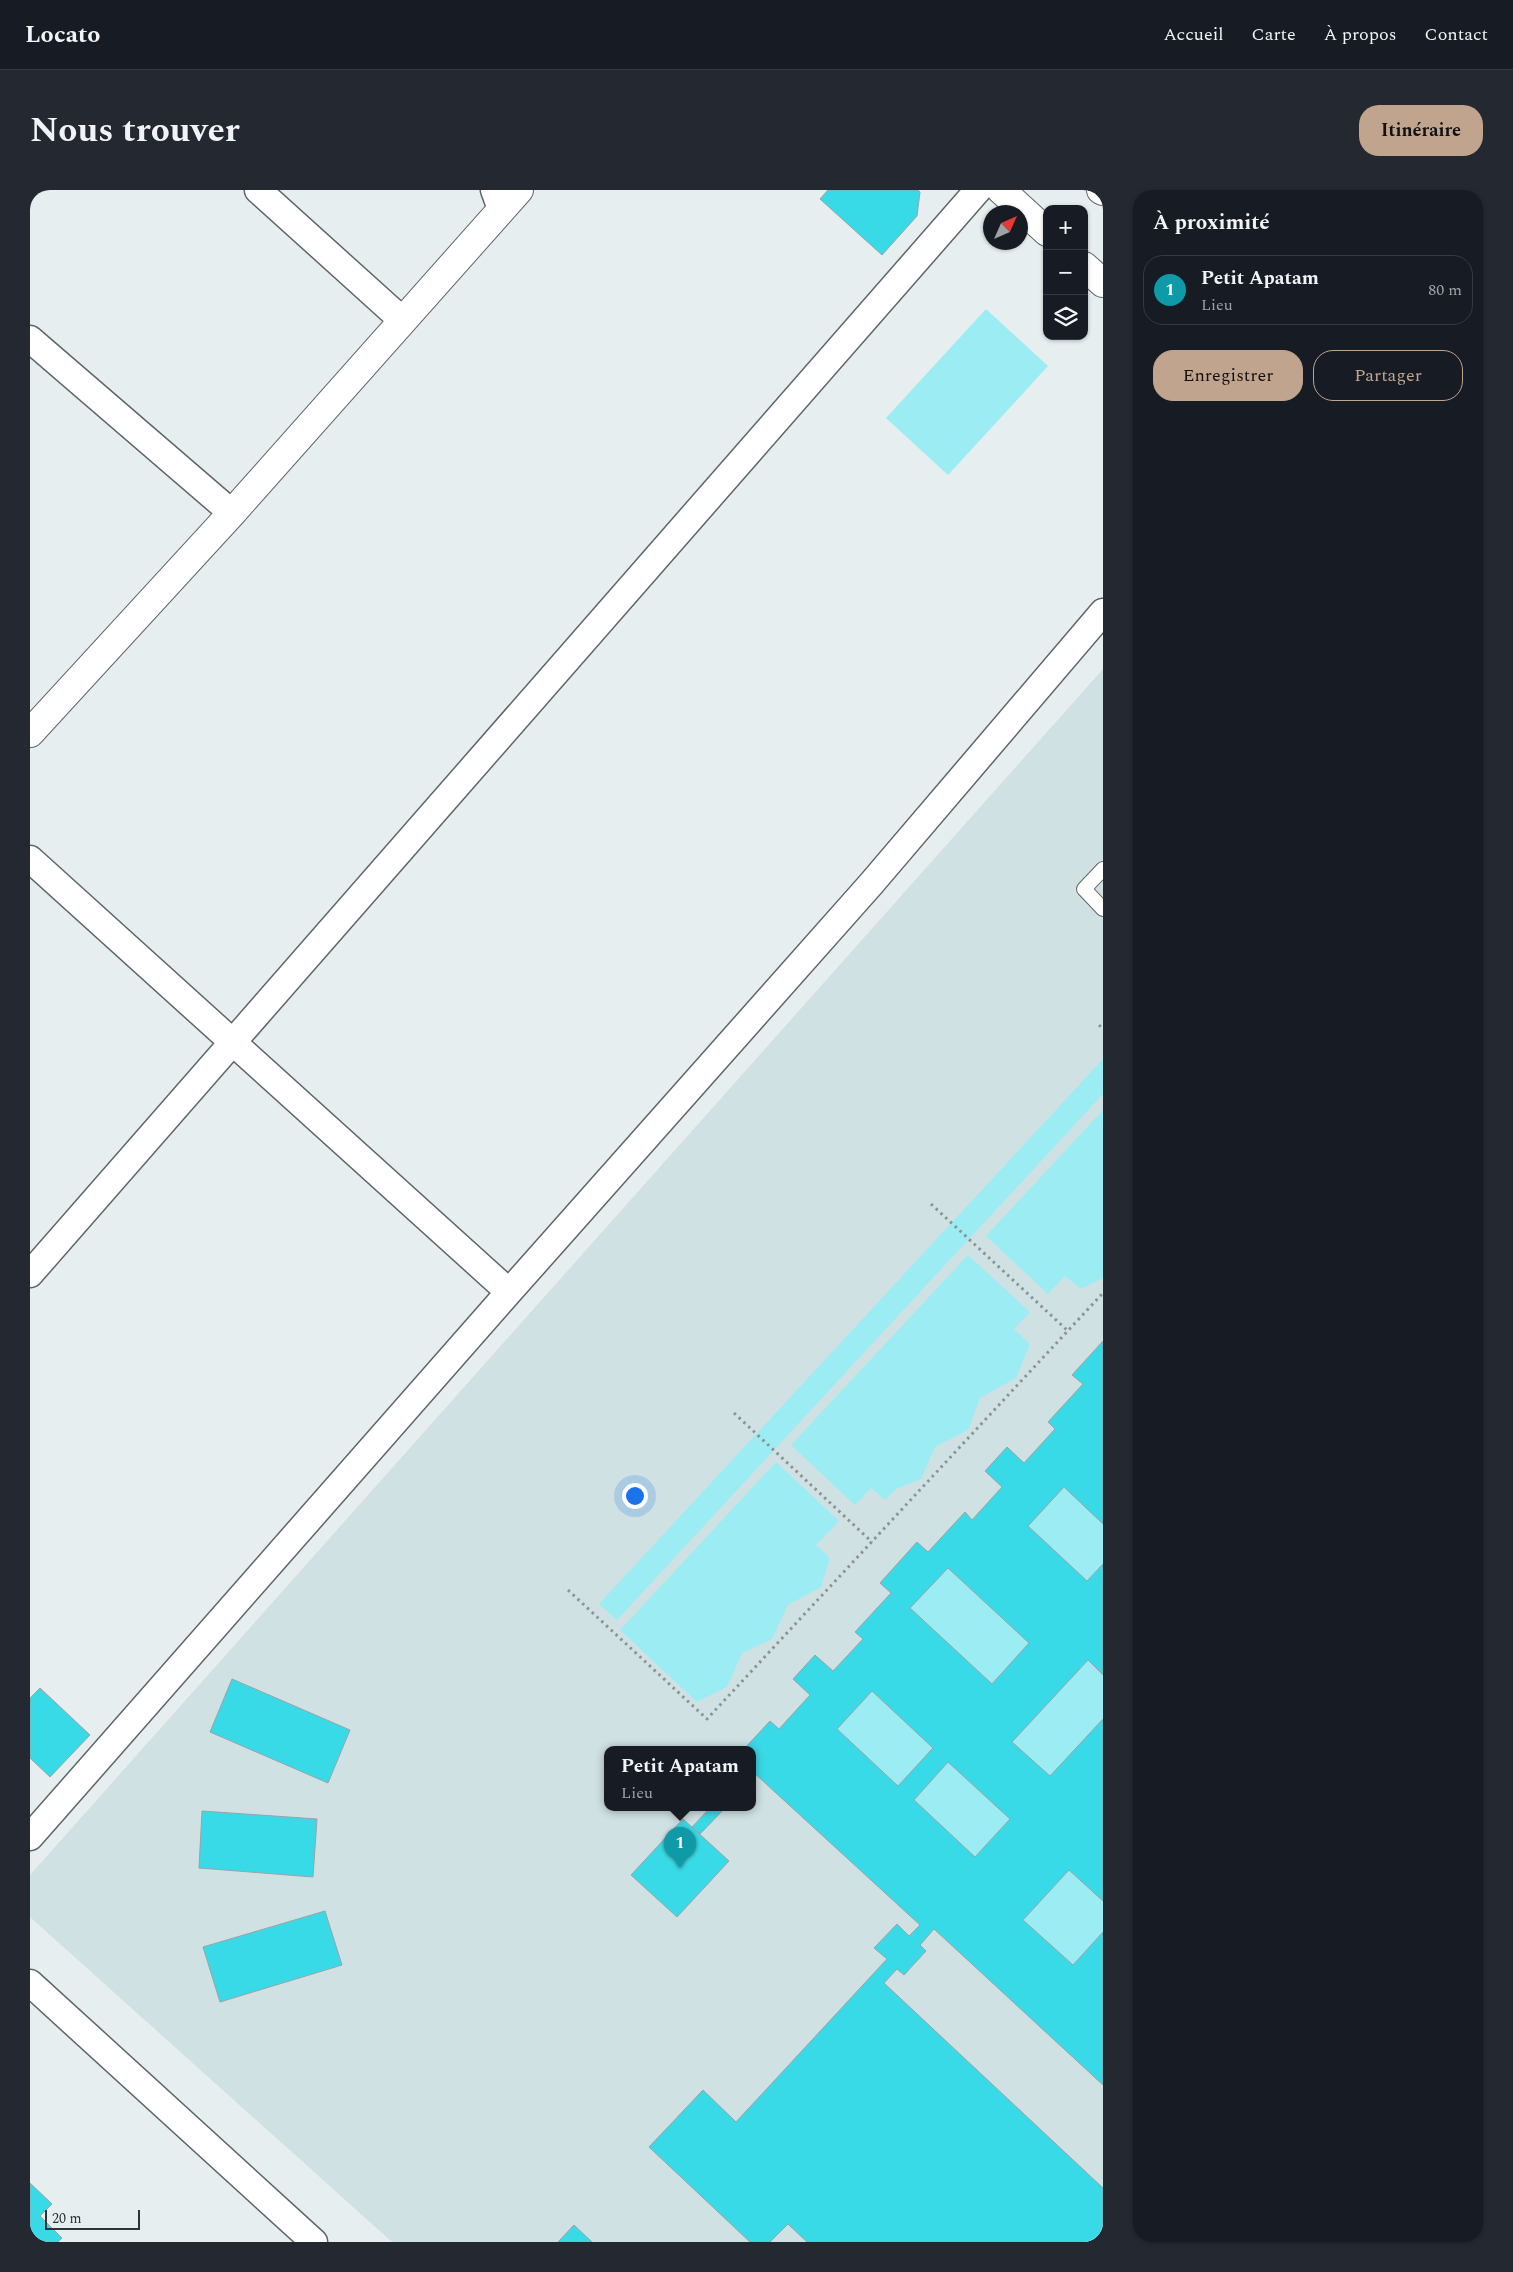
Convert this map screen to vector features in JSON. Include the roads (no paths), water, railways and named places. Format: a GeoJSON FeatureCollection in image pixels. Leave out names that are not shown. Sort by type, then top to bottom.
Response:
{"type":"FeatureCollection","features":[{"type":"Feature","properties":{"kind":"street"},"geometry":{"type":"LineString","coordinates":[[258,190],[402,320]]}},
{"type":"Feature","properties":{"kind":"street"},"geometry":{"type":"LineString","coordinates":[[30,1274],[978,190]]}},
{"type":"Feature","properties":{"kind":"street"},"geometry":{"type":"LineString","coordinates":[[1001,190],[1043,228]]}},
{"type":"Feature","properties":{"kind":"street"},"geometry":{"type":"LineString","coordinates":[[30,732],[232,513],[402,320],[505,196]]}},
{"type":"Feature","properties":{"kind":"street"},"geometry":{"type":"LineString","coordinates":[[1088,270],[1103,283]]}},
{"type":"Feature","properties":{"kind":"street"},"geometry":{"type":"LineString","coordinates":[[30,339],[232,513]]}},
{"type":"Feature","properties":{"kind":"street"},"geometry":{"type":"LineString","coordinates":[[30,1837],[871,884],[1103,612]]}},
{"type":"Feature","properties":{"kind":"street"},"geometry":{"type":"LineString","coordinates":[[30,859],[509,1292]]}},
{"type":"Feature","properties":{"kind":"street"},"geometry":{"type":"LineString","coordinates":[[30,1983],[314,2242]]}},
{"type":"Feature","properties":{"kind":"lane"},"geometry":{"type":"LineString","coordinates":[[1103,869],[1084,890],[1103,909]]}},
{"type":"Feature","properties":{"kind":"place","name":"Petit Apatam"},"geometry":{"type":"Point","coordinates":[680,1868]}}]}
